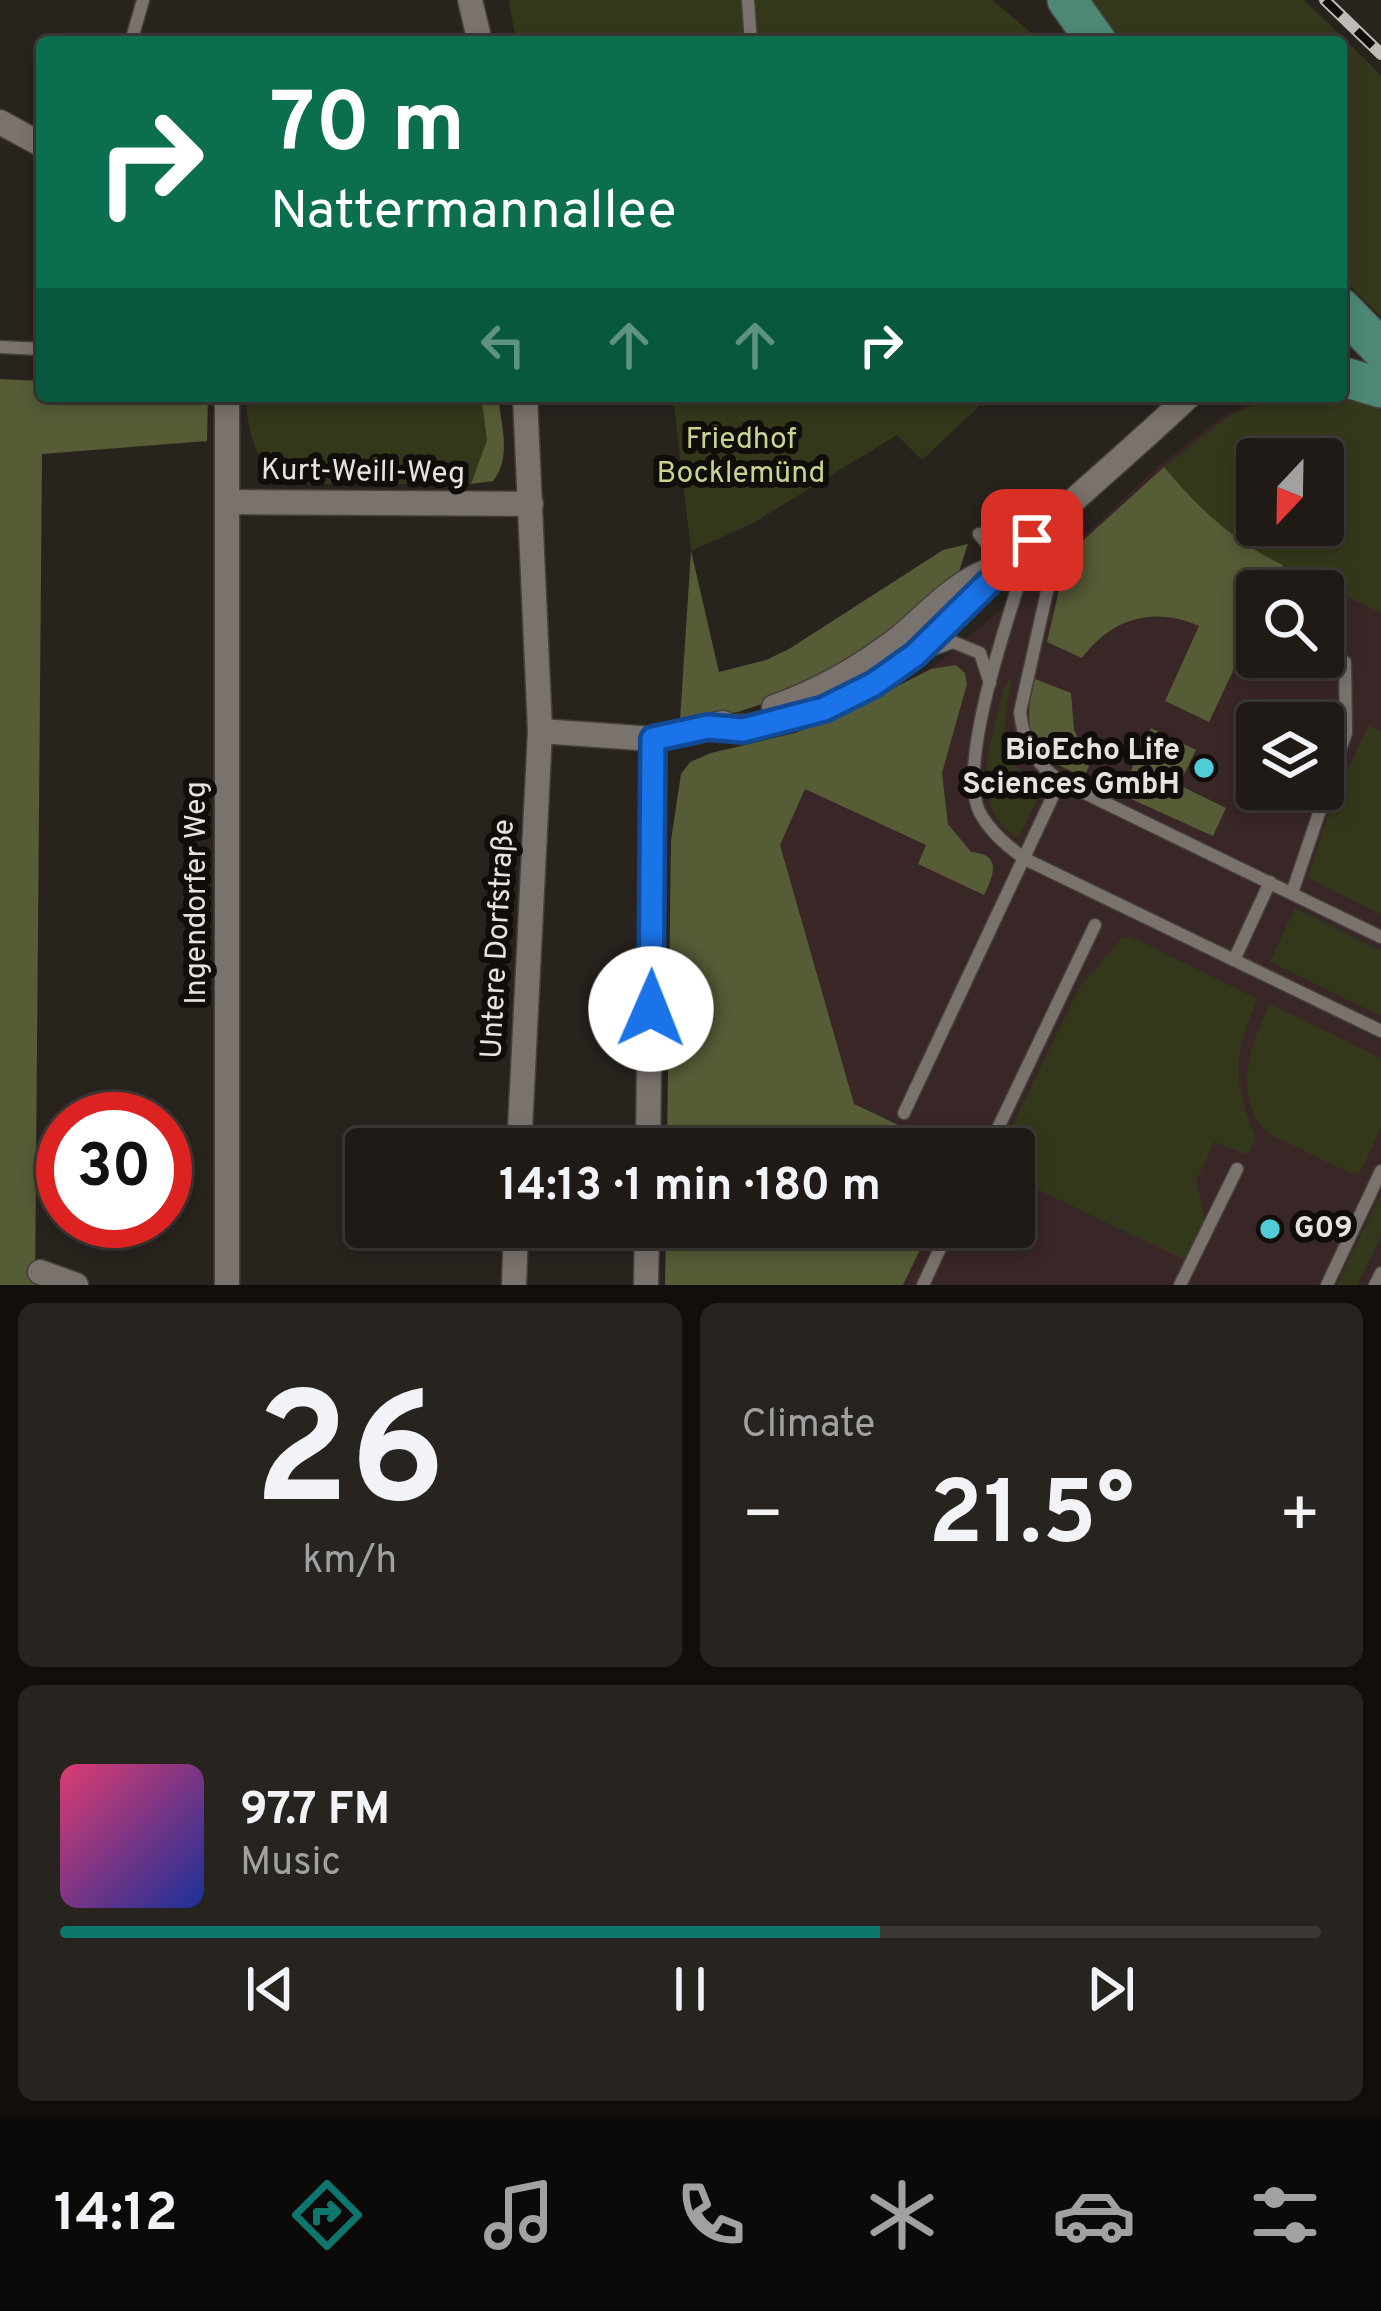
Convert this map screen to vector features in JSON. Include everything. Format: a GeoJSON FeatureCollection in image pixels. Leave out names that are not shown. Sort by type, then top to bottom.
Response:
{"type":"FeatureCollection","features":[{"type":"Feature","properties":{"kind":"main road"},"geometry":{"type":"LineString","coordinates":[[1066,0],[1093,36]]}},
{"type":"Feature","properties":{"kind":"main road"},"geometry":{"type":"LineString","coordinates":[[1347,314],[1381,350]]}},
{"type":"Feature","properties":{"kind":"main road"},"geometry":{"type":"LineString","coordinates":[[1347,378],[1381,388]]}},
{"type":"Feature","properties":{"kind":"street"},"geometry":{"type":"LineString","coordinates":[[470,0],[479,36]]}},
{"type":"Feature","properties":{"kind":"street"},"geometry":{"type":"LineString","coordinates":[[0,122],[36,142]]}},
{"type":"Feature","properties":{"kind":"street","name":"Kurt-Weill-Weg"},"geometry":{"type":"LineString","coordinates":[[227,402],[228,502],[532,504]]}},
{"type":"Feature","properties":{"kind":"street","name":"Untere Dorfstraße"},"geometry":{"type":"LineString","coordinates":[[520,1128],[540,731],[525,402]]}},
{"type":"Feature","properties":{"kind":"street"},"geometry":{"type":"LineString","coordinates":[[708,727],[743,730],[824,709],[874,684],[915,655],[1004,564],[1183,402]]}},
{"type":"Feature","properties":{"kind":"street","name":"Ingendorfer Weg"},"geometry":{"type":"LineString","coordinates":[[227,1285],[228,502]]}},
{"type":"Feature","properties":{"kind":"street"},"geometry":{"type":"LineString","coordinates":[[540,731],[653,739],[708,727],[819,691],[900,637],[971,577],[1004,564]]}},
{"type":"Feature","properties":{"kind":"street"},"geometry":{"type":"LineString","coordinates":[[648,1128],[653,739]]}},
{"type":"Feature","properties":{"kind":"street"},"geometry":{"type":"LineString","coordinates":[[514,1285],[515,1248]]}},
{"type":"Feature","properties":{"kind":"street"},"geometry":{"type":"LineString","coordinates":[[646,1285],[647,1248]]}},
{"type":"Feature","properties":{"kind":"street"},"geometry":{"type":"LineString","coordinates":[[40,1272],[76,1285]]}},
{"type":"Feature","properties":{"kind":"lane"},"geometry":{"type":"LineString","coordinates":[[133,36],[143,0]]}},
{"type":"Feature","properties":{"kind":"lane"},"geometry":{"type":"LineString","coordinates":[[748,0],[751,36]]}},
{"type":"Feature","properties":{"kind":"lane"},"geometry":{"type":"LineString","coordinates":[[0,347],[36,349]]}},
{"type":"Feature","properties":{"kind":"lane"},"geometry":{"type":"LineString","coordinates":[[1065,510],[1020,712],[1024,741],[1037,764],[1060,781],[1381,937]]}},
{"type":"Feature","properties":{"kind":"lane"},"geometry":{"type":"LineString","coordinates":[[979,534],[1004,564]]}},
{"type":"Feature","properties":{"kind":"lane"},"geometry":{"type":"LineString","coordinates":[[1032,540],[990,684],[972,783],[978,809],[989,827],[1024,859],[1381,1031]]}},
{"type":"Feature","properties":{"kind":"lane"},"geometry":{"type":"LineString","coordinates":[[915,655],[953,642],[980,653],[990,684]]}},
{"type":"Feature","properties":{"kind":"lane"},"geometry":{"type":"LineString","coordinates":[[1292,893],[1346,734],[1345,662]]}},
{"type":"Feature","properties":{"kind":"lane"},"geometry":{"type":"LineString","coordinates":[[904,1113],[1060,781]]}},
{"type":"Feature","properties":{"kind":"lane"},"geometry":{"type":"LineString","coordinates":[[1234,960],[1270,882]]}},
{"type":"Feature","properties":{"kind":"lane"},"geometry":{"type":"LineString","coordinates":[[998,1128],[1095,925]]}},
{"type":"Feature","properties":{"kind":"lane"},"geometry":{"type":"LineString","coordinates":[[1180,1285],[1237,1168]]}},
{"type":"Feature","properties":{"kind":"lane"},"geometry":{"type":"LineString","coordinates":[[1327,1285],[1381,1171]]}},
{"type":"Feature","properties":{"kind":"lane"},"geometry":{"type":"LineString","coordinates":[[922,1285],[940,1248]]}},
{"type":"Feature","properties":{"kind":"lane"},"geometry":{"type":"LineString","coordinates":[[1375,1285],[1381,1273]]}},
{"type":"Feature","properties":{"kind":"shaded area"},"geometry":{"type":"Polygon","coordinates":[[[1255,402],[1306,402],[1381,466],[1381,1285],[665,1285],[666,1248],[1035,1248],[1035,1128],[667,1128],[671,841],[681,774],[690,762],[795,733],[931,669],[1051,567],[1159,466],[1226,414],[1255,402]]]}},
{"type":"Feature","properties":{"kind":"green space"},"geometry":{"type":"Polygon","coordinates":[[[509,0],[992,0],[1035,36],[515,36],[509,0]]]}},
{"type":"Feature","properties":{"kind":"green space"},"geometry":{"type":"Polygon","coordinates":[[[1092,0],[1304,0],[1341,36],[1115,36],[1092,0]]]}},
{"type":"Feature","properties":{"kind":"green space"},"geometry":{"type":"Polygon","coordinates":[[[1347,42],[1381,75],[1381,317],[1347,283],[1347,42]]]}},
{"type":"Feature","properties":{"kind":"green space"},"geometry":{"type":"Polygon","coordinates":[[[0,379],[36,381],[36,402],[208,402],[207,441],[42,454],[35,1285],[0,1285],[0,379]]]}},
{"type":"Feature","properties":{"kind":"green space"},"geometry":{"type":"Polygon","coordinates":[[[1347,398],[1381,406],[1381,613],[1344,595],[1344,570],[1292,570],[1246,546],[1344,546],[1344,438],[1236,438],[1236,538],[1199,509],[1164,467],[1229,416],[1260,402],[1347,402],[1347,398]]]}},
{"type":"Feature","properties":{"kind":"green space"},"geometry":{"type":"Polygon","coordinates":[[[482,402],[487,440],[471,484],[299,484],[265,465],[250,431],[246,403],[482,402]]]}},
{"type":"Feature","properties":{"kind":"green space"},"geometry":{"type":"Polygon","coordinates":[[[482,402],[499,402],[504,451],[499,472],[493,481],[471,484],[487,440],[482,402]]]}},
{"type":"Feature","properties":{"kind":"green space","name":"Friedhof Bocklemünd"},"geometry":{"type":"Polygon","coordinates":[[[674,402],[984,402],[922,460],[897,435],[753,523],[691,551],[674,402]]]}},
{"type":"Feature","properties":{"kind":"green space"},"geometry":{"type":"Polygon","coordinates":[[[1164,467],[1236,536],[1236,546],[1249,546],[1283,565],[1281,570],[1236,570],[1236,665],[1209,722],[1165,701],[1199,626],[1166,617],[1134,619],[1106,633],[1082,658],[1047,642],[1067,555],[1164,467]]]}},
{"type":"Feature","properties":{"kind":"green space"},"geometry":{"type":"Polygon","coordinates":[[[968,544],[955,584],[865,654],[806,689],[738,712],[680,720],[691,551],[719,672],[789,649],[943,550],[968,544]]]}},
{"type":"Feature","properties":{"kind":"green space"},"geometry":{"type":"Polygon","coordinates":[[[956,665],[965,673],[967,684],[942,773],[948,824],[971,852],[991,861],[984,895],[918,864],[926,845],[805,789],[780,845],[854,1104],[905,1128],[667,1128],[671,841],[681,774],[690,762],[711,753],[795,733],[931,669],[956,665]]]}},
{"type":"Feature","properties":{"kind":"green space"},"geometry":{"type":"Polygon","coordinates":[[[1009,678],[1008,750],[1040,794],[1018,838],[995,815],[986,771],[1009,678]]]}},
{"type":"Feature","properties":{"kind":"green space"},"geometry":{"type":"Polygon","coordinates":[[[1035,679],[1071,693],[1074,730],[1091,761],[1084,777],[1039,756],[1029,718],[1035,679]]]}},
{"type":"Feature","properties":{"kind":"green space"},"geometry":{"type":"Polygon","coordinates":[[[1369,725],[1381,732],[1381,914],[1308,878],[1329,810],[1344,810],[1344,777],[1369,725]]]}},
{"type":"Feature","properties":{"kind":"green space"},"geometry":{"type":"Polygon","coordinates":[[[1151,728],[1196,750],[1179,785],[1226,808],[1213,836],[1120,794],[1151,728]]]}},
{"type":"Feature","properties":{"kind":"green space"},"geometry":{"type":"Polygon","coordinates":[[[1295,908],[1381,951],[1381,1016],[1270,962],[1295,908]]]}},
{"type":"Feature","properties":{"kind":"green space"},"geometry":{"type":"Polygon","coordinates":[[[1123,937],[1131,937],[1258,999],[1243,1037],[1239,1069],[1243,1101],[1256,1139],[1247,1155],[1214,1142],[1196,1181],[1205,1220],[1184,1260],[1035,1188],[1035,1128],[1011,1128],[1080,986],[1123,937]]]}},
{"type":"Feature","properties":{"kind":"green space"},"geometry":{"type":"Polygon","coordinates":[[[1270,1004],[1381,1058],[1381,1128],[1360,1172],[1352,1174],[1269,1134],[1257,1119],[1250,1104],[1248,1070],[1270,1004]]]}},
{"type":"Feature","properties":{"kind":"green space"},"geometry":{"type":"Polygon","coordinates":[[[1381,1193],[1381,1237],[1357,1285],[1337,1285],[1381,1193]]]}},
{"type":"Feature","properties":{"kind":"green space"},"geometry":{"type":"Polygon","coordinates":[[[666,1248],[921,1248],[903,1285],[665,1285],[666,1248]]]}},
{"type":"Feature","properties":{"kind":"railway"},"geometry":{"type":"LineString","coordinates":[[1325,0],[1381,54]]}},
{"type":"Feature","properties":{"kind":"place","name":"BioEcho Life Sciences GmbH"},"geometry":{"type":"Point","coordinates":[1204,768]}},
{"type":"Feature","properties":{"kind":"place","name":"G09"},"geometry":{"type":"Point","coordinates":[1270,1229]}},
{"type":"Feature","properties":{"kind":"route"},"geometry":{"type":"LineString","coordinates":[[651,1009],[653,739],[708,727],[743,730],[824,709],[874,684],[915,655],[1032,540]]}}]}
